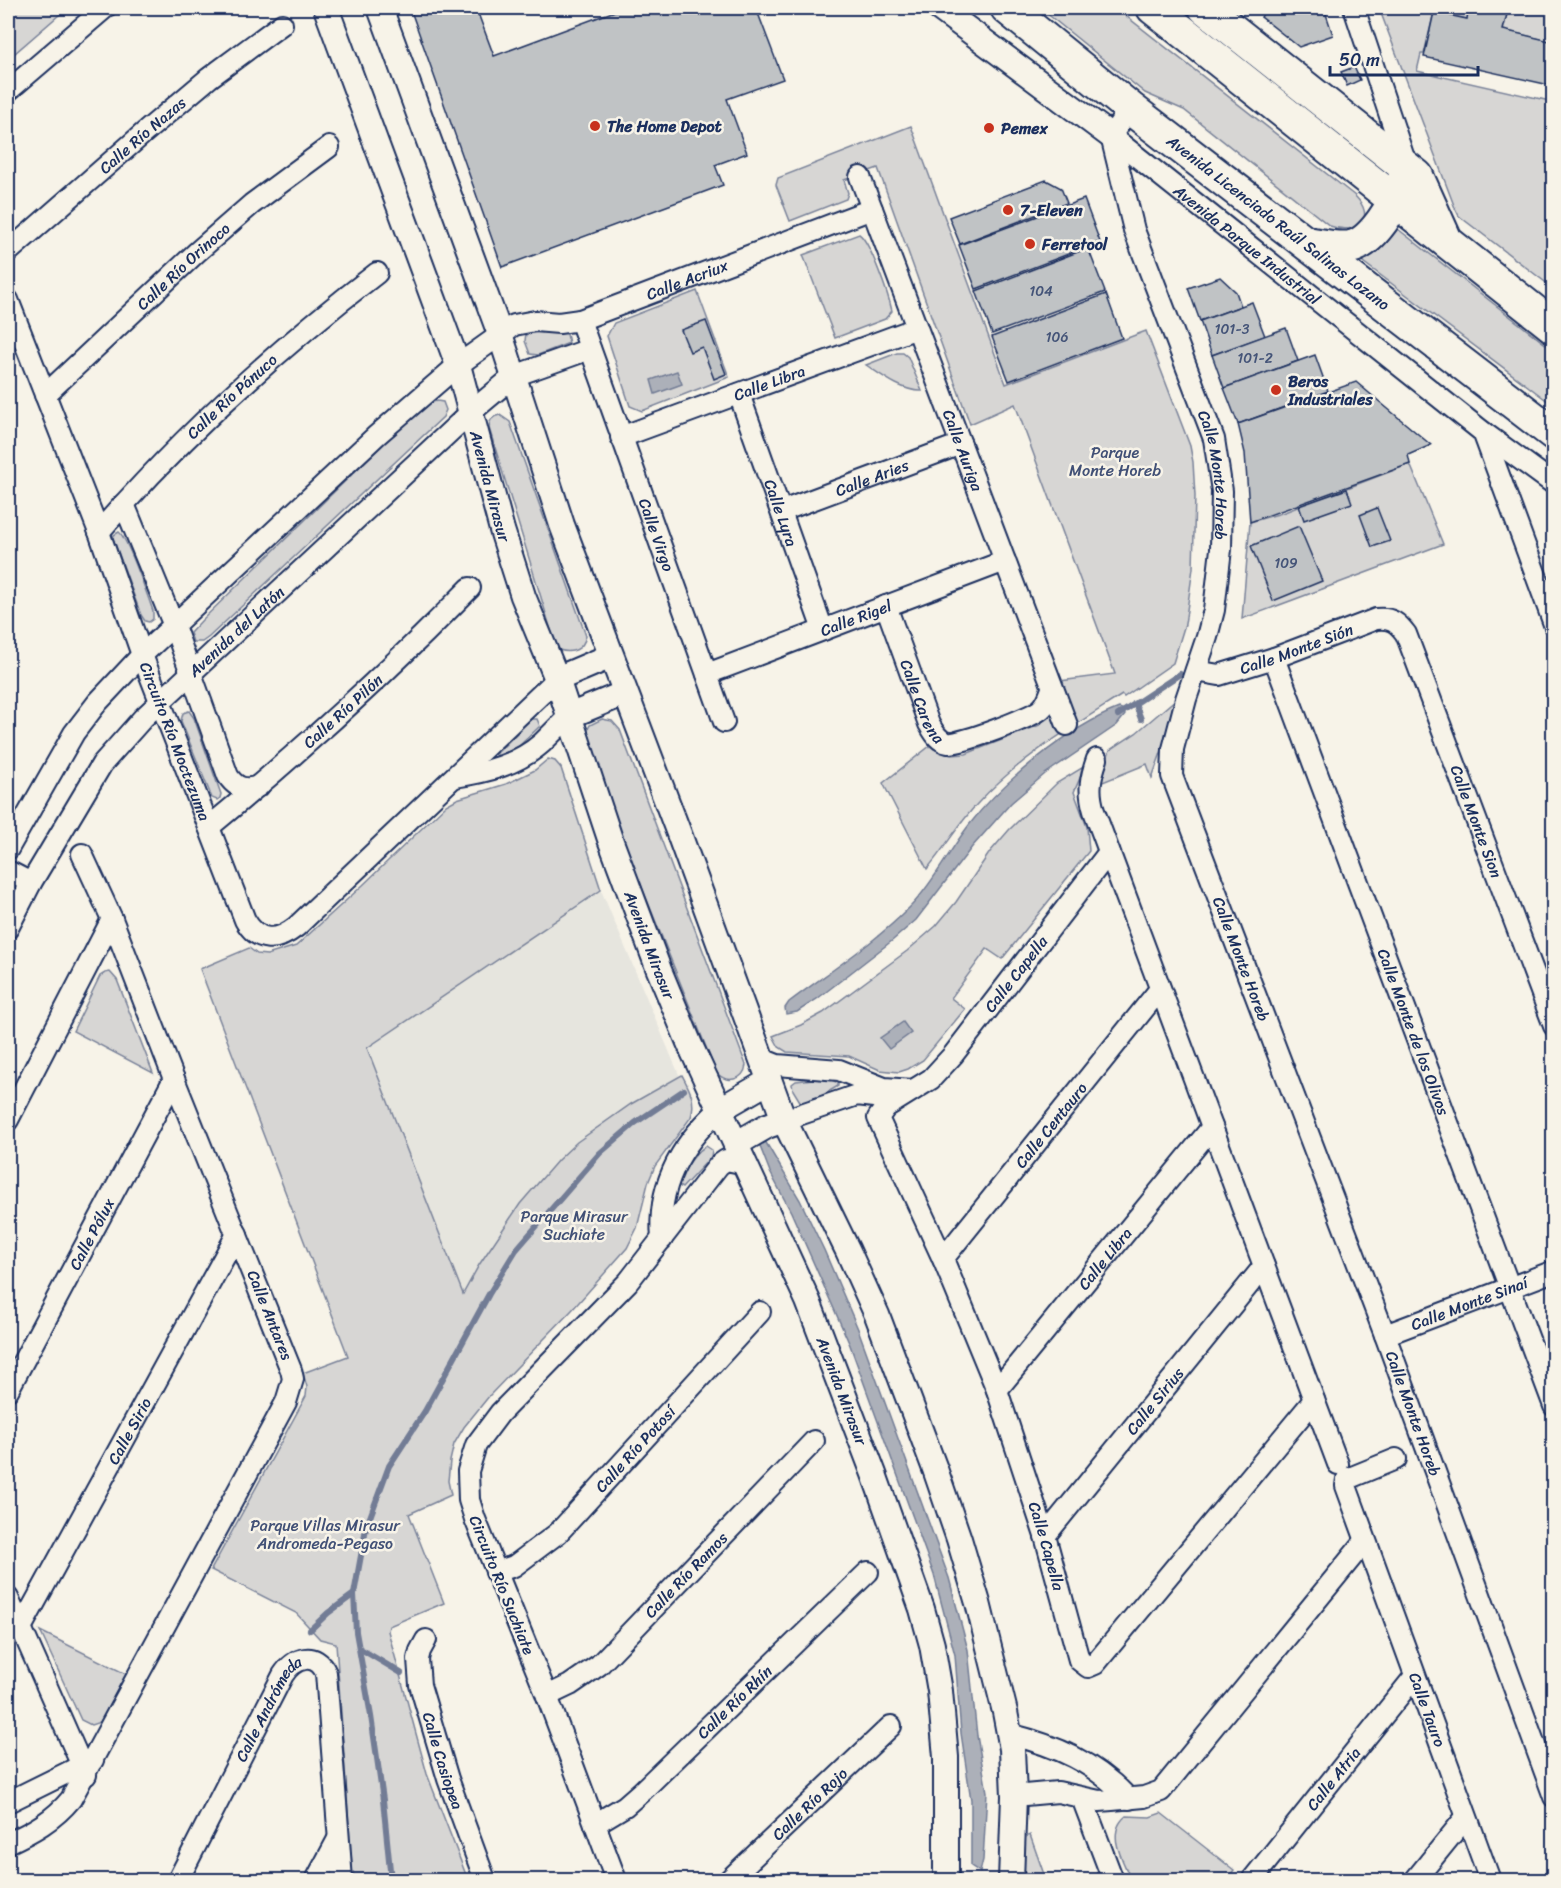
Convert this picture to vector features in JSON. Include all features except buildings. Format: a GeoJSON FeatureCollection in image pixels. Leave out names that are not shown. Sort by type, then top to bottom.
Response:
{"type":"FeatureCollection","features":[{"type":"Feature","properties":{"kind":"main road","name":"Avenida Licenciado Raúl Salinas Lozano"},"geometry":{"type":"LineString","coordinates":[[1007,8],[1130,108],[1554,434]]}},
{"type":"Feature","properties":{"kind":"main road"},"geometry":{"type":"LineString","coordinates":[[1154,8],[1552,324]]}},
{"type":"Feature","properties":{"kind":"main road"},"geometry":{"type":"LineString","coordinates":[[1205,8],[1417,176],[1445,240]]}},
{"type":"Feature","properties":{"kind":"main road"},"geometry":{"type":"LineString","coordinates":[[1306,242],[1338,248],[1353,247],[1363,242],[1396,200],[1407,168]]}},
{"type":"Feature","properties":{"kind":"street"},"geometry":{"type":"LineString","coordinates":[[8,91],[105,8]]}},
{"type":"Feature","properties":{"kind":"street","name":"Avenida Mirasur"},"geometry":{"type":"LineString","coordinates":[[326,8],[458,365],[502,530],[523,596],[557,679],[610,839],[659,970],[719,1110],[808,1300],[922,1609],[932,1645],[940,1691],[945,1746],[946,1881]]}},
{"type":"Feature","properties":{"kind":"street"},"geometry":{"type":"LineString","coordinates":[[380,8],[500,334],[562,525],[769,1081],[795,1144],[878,1315],[935,1469],[978,1603],[1010,1741],[1014,1796],[1011,1881]]}},
{"type":"Feature","properties":{"kind":"street","name":"Avenida Parque Industrial"},"geometry":{"type":"LineString","coordinates":[[939,8],[1111,136],[1483,432],[1554,484]]}},
{"type":"Feature","properties":{"kind":"street"},"geometry":{"type":"LineString","coordinates":[[1354,8],[1407,168]]}},
{"type":"Feature","properties":{"kind":"street","name":"Calle Río Nazas"},"geometry":{"type":"LineString","coordinates":[[8,252],[182,101],[282,24]]}},
{"type":"Feature","properties":{"kind":"street"},"geometry":{"type":"LineString","coordinates":[[1111,136],[1130,108]]}},
{"type":"Feature","properties":{"kind":"street","name":"Calle Monte Horeb"},"geometry":{"type":"LineString","coordinates":[[1111,136],[1134,230],[1214,439],[1222,491],[1221,555],[1214,610],[1173,748],[1174,783],[1384,1335],[1490,1629],[1554,1797]]}},
{"type":"Feature","properties":{"kind":"street","name":"Calle Río Orinoco"},"geometry":{"type":"LineString","coordinates":[[45,395],[197,252],[252,204],[329,147]]}},
{"type":"Feature","properties":{"kind":"street","name":"Calle Auriga"},"geometry":{"type":"LineString","coordinates":[[860,177],[1067,725]]}},
{"type":"Feature","properties":{"kind":"street","name":"Calle Acriux"},"geometry":{"type":"LineString","coordinates":[[500,334],[514,325],[535,321],[559,323],[580,320],[872,209]]}},
{"type":"Feature","properties":{"kind":"street","name":"Calle Río Pánuco"},"geometry":{"type":"LineString","coordinates":[[99,532],[202,421],[331,308],[376,273]]}},
{"type":"Feature","properties":{"kind":"street","name":"Circuito Río Moctezuma"},"geometry":{"type":"LineString","coordinates":[[8,300],[99,532],[132,630],[160,703],[249,927],[254,933],[263,937],[276,937],[296,927],[557,679]]}},
{"type":"Feature","properties":{"kind":"street","name":"Calle Virgo"},"geometry":{"type":"LineString","coordinates":[[580,320],[724,722]]}},
{"type":"Feature","properties":{"kind":"street","name":"Calle Libra"},"geometry":{"type":"LineString","coordinates":[[621,437],[917,328]]}},
{"type":"Feature","properties":{"kind":"street"},"geometry":{"type":"LineString","coordinates":[[8,849],[74,733],[97,703],[142,656],[377,435],[458,365],[500,334]]}},
{"type":"Feature","properties":{"kind":"street"},"geometry":{"type":"LineString","coordinates":[[514,376],[590,349]]}},
{"type":"Feature","properties":{"kind":"street","name":"Avenida del Latón"},"geometry":{"type":"LineString","coordinates":[[8,928],[31,883],[102,764],[127,734],[471,412],[514,376]]}},
{"type":"Feature","properties":{"kind":"street","name":"Calle Lyra"},"geometry":{"type":"LineString","coordinates":[[739,394],[823,630]]}},
{"type":"Feature","properties":{"kind":"street"},"geometry":{"type":"LineString","coordinates":[[1483,432],[1554,624]]}},
{"type":"Feature","properties":{"kind":"street","name":"Calle Aries"},"geometry":{"type":"LineString","coordinates":[[782,511],[961,444]]}},
{"type":"Feature","properties":{"kind":"street"},"geometry":{"type":"LineString","coordinates":[[124,504],[192,673],[228,776],[240,788],[259,786]]}},
{"type":"Feature","properties":{"kind":"street","name":"Calle Rigel"},"geometry":{"type":"LineString","coordinates":[[706,674],[1005,561]]}},
{"type":"Feature","properties":{"kind":"street","name":"Calle Río Pilón"},"geometry":{"type":"LineString","coordinates":[[209,827],[367,690],[470,588]]}},
{"type":"Feature","properties":{"kind":"street","name":"Calle Carena"},"geometry":{"type":"LineString","coordinates":[[886,606],[929,723],[936,735],[946,743],[956,743],[1033,715],[1044,705],[1052,689]]}},
{"type":"Feature","properties":{"kind":"street","name":"Calle Monte Sión"},"geometry":{"type":"LineString","coordinates":[[1196,671],[1219,675],[1274,658],[1376,619],[1385,618],[1394,621]]}},
{"type":"Feature","properties":{"kind":"street","name":"Calle Monte Sion"},"geometry":{"type":"LineString","coordinates":[[1394,621],[1406,634],[1554,1026]]}},
{"type":"Feature","properties":{"kind":"street"},"geometry":{"type":"LineString","coordinates":[[557,679],[611,656]]}},
{"type":"Feature","properties":{"kind":"street","name":"Calle Monte de los Olivos"},"geometry":{"type":"LineString","coordinates":[[1274,658],[1554,1406]]}},
{"type":"Feature","properties":{"kind":"street"},"geometry":{"type":"LineString","coordinates":[[455,777],[493,770],[515,760],[542,743],[569,716],[625,693]]}},
{"type":"Feature","properties":{"kind":"street"},"geometry":{"type":"LineString","coordinates":[[1097,759],[1089,791],[1109,852],[1338,1464]]}},
{"type":"Feature","properties":{"kind":"street","name":"Calle Capella"},"geometry":{"type":"LineString","coordinates":[[1109,852],[953,1055],[931,1079],[891,1103],[879,1115],[880,1125],[943,1259],[997,1390],[1045,1536],[1079,1660],[1088,1667],[1095,1664],[1314,1400]]}},
{"type":"Feature","properties":{"kind":"street","name":"Calle Antares"},"geometry":{"type":"LineString","coordinates":[[8,1843],[48,1822],[71,1800],[286,1402],[293,1379],[112,919],[82,854]]}},
{"type":"Feature","properties":{"kind":"street"},"geometry":{"type":"LineString","coordinates":[[8,871],[31,883]]}},
{"type":"Feature","properties":{"kind":"street"},"geometry":{"type":"LineString","coordinates":[[8,1120],[112,919]]}},
{"type":"Feature","properties":{"kind":"street","name":"Calle Centauro"},"geometry":{"type":"LineString","coordinates":[[943,1259],[1160,989]]}},
{"type":"Feature","properties":{"kind":"street"},"geometry":{"type":"LineString","coordinates":[[760,1056],[777,1065],[839,1071],[884,1088],[916,1090]]}},
{"type":"Feature","properties":{"kind":"street"},"geometry":{"type":"LineString","coordinates":[[662,1239],[661,1211],[671,1171],[695,1134],[719,1110],[798,1067]]}},
{"type":"Feature","properties":{"kind":"street","name":"Calle Pólux"},"geometry":{"type":"LineString","coordinates":[[8,1390],[174,1078]]}},
{"type":"Feature","properties":{"kind":"street"},"geometry":{"type":"LineString","coordinates":[[736,1144],[759,1130],[857,1095],[874,1097],[891,1103]]}},
{"type":"Feature","properties":{"kind":"street"},"geometry":{"type":"LineString","coordinates":[[795,1144],[801,1126],[822,1107]]}},
{"type":"Feature","properties":{"kind":"street","name":"Calle Libra"},"geometry":{"type":"LineString","coordinates":[[997,1390],[1212,1128]]}},
{"type":"Feature","properties":{"kind":"street","name":"Circuito Río Suchiate"},"geometry":{"type":"LineString","coordinates":[[616,1881],[547,1696],[469,1500],[468,1471],[476,1444],[500,1413],[628,1282],[736,1144]]}},
{"type":"Feature","properties":{"kind":"street"},"geometry":{"type":"LineString","coordinates":[[719,1165],[726,1160],[741,1162],[746,1166]]}},
{"type":"Feature","properties":{"kind":"street","name":"Calle Sirio"},"geometry":{"type":"LineString","coordinates":[[21,1628],[237,1234]]}},
{"type":"Feature","properties":{"kind":"street","name":"Calle Sirius"},"geometry":{"type":"LineString","coordinates":[[1045,1536],[1264,1266]]}},
{"type":"Feature","properties":{"kind":"street","name":"Calle Monte Sinaí"},"geometry":{"type":"LineString","coordinates":[[1384,1335],[1554,1270]]}},
{"type":"Feature","properties":{"kind":"street","name":"Calle Río Potosí"},"geometry":{"type":"LineString","coordinates":[[496,1572],[514,1566],[558,1533],[760,1312]]}},
{"type":"Feature","properties":{"kind":"street","name":"Calle Río Ramos"},"geometry":{"type":"LineString","coordinates":[[547,1696],[599,1665],[814,1441]]}},
{"type":"Feature","properties":{"kind":"street","name":"Calle Tauro"},"geometry":{"type":"LineString","coordinates":[[1396,1459],[1347,1479],[1345,1482],[1490,1881]]}},
{"type":"Feature","properties":{"kind":"street"},"geometry":{"type":"LineString","coordinates":[[1014,1796],[1058,1792],[1099,1801],[1155,1794],[1165,1787],[1365,1540]]}},
{"type":"Feature","properties":{"kind":"street","name":"Calle Río Rhín"},"geometry":{"type":"LineString","coordinates":[[595,1824],[625,1806],[641,1792],[868,1572]]}},
{"type":"Feature","properties":{"kind":"street"},"geometry":{"type":"LineString","coordinates":[[8,1598],[87,1767],[8,1802]]}},
{"type":"Feature","properties":{"kind":"street","name":"Calle Casiopea"},"geometry":{"type":"LineString","coordinates":[[426,1640],[418,1659],[420,1685],[448,1779],[485,1881]]}},
{"type":"Feature","properties":{"kind":"street","name":"Calle Andrómeda"},"geometry":{"type":"LineString","coordinates":[[178,1881],[283,1675],[293,1662],[309,1659],[317,1661],[326,1673],[342,1881]]}},
{"type":"Feature","properties":{"kind":"street","name":"Calle Atria"},"geometry":{"type":"LineString","coordinates":[[1252,1881],[1415,1676]]}},
{"type":"Feature","properties":{"kind":"street","name":"Calle Río Rojo"},"geometry":{"type":"LineString","coordinates":[[729,1881],[891,1726]]}},
{"type":"Feature","properties":{"kind":"street"},"geometry":{"type":"LineString","coordinates":[[1010,1741],[1043,1743],[1099,1771],[1129,1799]]}},
{"type":"Feature","properties":{"kind":"street"},"geometry":{"type":"LineString","coordinates":[[1082,1798],[1113,1881]]}},
{"type":"Feature","properties":{"kind":"street"},"geometry":{"type":"LineString","coordinates":[[1415,1881],[1467,1817]]}},
{"type":"Feature","properties":{"kind":"street"},"geometry":{"type":"LineString","coordinates":[[316,1881],[338,1839]]}},
{"type":"Feature","properties":{"kind":"shaded area"},"geometry":{"type":"Polygon","coordinates":[[[677,371],[682,384],[655,394],[651,380],[677,371]]]}},
{"type":"Feature","properties":{"kind":"shaded area"},"geometry":{"type":"Polygon","coordinates":[[[1119,708],[1124,710],[1125,715],[1117,725],[1045,774],[1011,803],[972,847],[916,920],[817,999],[797,1012],[786,1014],[785,1008],[789,1002],[867,944],[911,906],[927,887],[969,825],[1017,775],[1079,728],[1119,708]]]}},
{"type":"Feature","properties":{"kind":"shaded area"},"geometry":{"type":"Polygon","coordinates":[[[601,890],[680,1077],[631,1104],[578,1141],[520,1204],[479,1265],[463,1295],[367,1048],[601,890]]]}},
{"type":"Feature","properties":{"kind":"shaded area"},"geometry":{"type":"Polygon","coordinates":[[[903,1022],[911,1033],[889,1049],[880,1038],[903,1022]]]}},
{"type":"Feature","properties":{"kind":"shaded area"},"geometry":{"type":"Polygon","coordinates":[[[765,1141],[800,1200],[858,1329],[949,1578],[968,1650],[977,1736],[987,1792],[983,1860],[980,1872],[971,1866],[971,1800],[961,1733],[955,1655],[934,1575],[850,1345],[759,1144],[765,1141]]]}},
{"type":"Feature","properties":{"kind":"green space"},"geometry":{"type":"Polygon","coordinates":[[[8,8],[67,8],[8,59],[8,8]]]}},
{"type":"Feature","properties":{"kind":"green space"},"geometry":{"type":"Polygon","coordinates":[[[1040,8],[1112,8],[1122,13],[1355,196],[1364,211],[1361,223],[1349,229],[1330,226],[1184,110],[1145,93],[1040,8]]]}},
{"type":"Feature","properties":{"kind":"green space"},"geometry":{"type":"Polygon","coordinates":[[[1379,8],[1469,8],[1467,19],[1434,12],[1424,54],[1421,54],[1417,71],[1550,101],[1553,90],[1553,288],[1459,216],[1379,8]]]}},
{"type":"Feature","properties":{"kind":"green space"},"geometry":{"type":"Polygon","coordinates":[[[1479,8],[1553,8],[1553,42],[1503,30],[1507,14],[1479,8]]]}},
{"type":"Feature","properties":{"kind":"green space","name":"Parque Monte Horeb"},"geometry":{"type":"Polygon","coordinates":[[[911,126],[1006,384],[1146,331],[1190,446],[1195,496],[1193,568],[1185,624],[1173,663],[1124,697],[1122,695],[1028,757],[971,811],[927,869],[883,783],[930,746],[951,755],[966,754],[1040,725],[1055,706],[1060,681],[1115,674],[1015,404],[970,424],[878,168],[844,180],[848,193],[846,199],[790,221],[776,185],[778,178],[911,126]]]}},
{"type":"Feature","properties":{"kind":"green space"},"geometry":{"type":"Polygon","coordinates":[[[1394,226],[1553,350],[1553,405],[1359,259],[1394,226]]]}},
{"type":"Feature","properties":{"kind":"green space"},"geometry":{"type":"Polygon","coordinates":[[[859,234],[873,258],[892,311],[885,319],[835,338],[803,255],[859,234]]]}},
{"type":"Feature","properties":{"kind":"green space"},"geometry":{"type":"Polygon","coordinates":[[[697,291],[729,377],[642,411],[630,406],[607,336],[614,323],[697,291]]]}},
{"type":"Feature","properties":{"kind":"green space"},"geometry":{"type":"Polygon","coordinates":[[[559,331],[567,334],[569,343],[538,355],[530,354],[525,341],[526,333],[559,331]]]}},
{"type":"Feature","properties":{"kind":"green space"},"geometry":{"type":"Polygon","coordinates":[[[897,353],[903,353],[908,357],[922,391],[900,386],[866,365],[897,353]]]}},
{"type":"Feature","properties":{"kind":"green space"},"geometry":{"type":"Polygon","coordinates":[[[443,402],[446,410],[443,417],[209,637],[202,642],[193,642],[190,633],[202,620],[405,423],[428,403],[443,402]]]}},
{"type":"Feature","properties":{"kind":"green space"},"geometry":{"type":"Polygon","coordinates":[[[500,415],[510,422],[586,636],[580,648],[576,650],[559,650],[555,643],[489,428],[492,419],[500,415]]]}},
{"type":"Feature","properties":{"kind":"green space"},"geometry":{"type":"Polygon","coordinates":[[[1410,464],[1443,544],[1242,619],[1250,522],[1282,513],[1410,464]]]}},
{"type":"Feature","properties":{"kind":"green space"},"geometry":{"type":"Polygon","coordinates":[[[119,532],[132,556],[153,611],[153,619],[149,622],[145,621],[141,615],[113,538],[119,532]]]}},
{"type":"Feature","properties":{"kind":"green space"},"geometry":{"type":"Polygon","coordinates":[[[1182,694],[1152,778],[1147,764],[1098,784],[1110,750],[1136,733],[1182,694]]]}},
{"type":"Feature","properties":{"kind":"green space"},"geometry":{"type":"Polygon","coordinates":[[[189,711],[194,718],[221,794],[217,800],[212,798],[181,721],[183,713],[189,711]]]}},
{"type":"Feature","properties":{"kind":"green space"},"geometry":{"type":"Polygon","coordinates":[[[531,719],[537,719],[540,726],[519,746],[497,756],[497,753],[531,719]]]}},
{"type":"Feature","properties":{"kind":"green space"},"geometry":{"type":"Polygon","coordinates":[[[602,719],[612,721],[620,730],[746,1065],[742,1075],[734,1079],[725,1078],[716,1072],[619,830],[586,733],[590,725],[602,719]]]}},
{"type":"Feature","properties":{"kind":"green space"},"geometry":{"type":"Polygon","coordinates":[[[548,759],[555,761],[561,768],[601,890],[367,1048],[463,1294],[479,1265],[520,1204],[558,1160],[577,1142],[631,1104],[682,1075],[693,1106],[691,1117],[655,1166],[648,1183],[637,1228],[627,1248],[572,1310],[490,1395],[464,1427],[454,1444],[450,1461],[448,1481],[451,1495],[409,1514],[444,1603],[389,1626],[388,1631],[427,1774],[468,1880],[353,1880],[336,1643],[320,1639],[296,1613],[211,1570],[306,1396],[307,1387],[303,1373],[348,1356],[200,969],[249,948],[257,954],[267,955],[296,946],[446,805],[457,799],[506,784],[535,770],[548,759]]]}},
{"type":"Feature","properties":{"kind":"green space"},"geometry":{"type":"Polygon","coordinates":[[[1085,766],[1074,792],[1087,827],[1089,851],[1002,959],[987,949],[951,998],[965,1009],[923,1060],[899,1072],[880,1070],[849,1056],[787,1052],[779,1047],[773,1036],[823,1013],[907,951],[936,926],[956,902],[990,852],[1009,830],[1057,783],[1085,766]]]}},
{"type":"Feature","properties":{"kind":"green space"},"geometry":{"type":"Polygon","coordinates":[[[110,972],[117,980],[153,1073],[73,1031],[100,976],[110,972]]]}},
{"type":"Feature","properties":{"kind":"green space"},"geometry":{"type":"Polygon","coordinates":[[[830,1079],[838,1083],[838,1086],[818,1098],[801,1103],[792,1084],[796,1081],[830,1079]]]}},
{"type":"Feature","properties":{"kind":"green space"},"geometry":{"type":"Polygon","coordinates":[[[706,1146],[712,1150],[711,1157],[682,1188],[678,1185],[686,1169],[693,1158],[706,1146]]]}},
{"type":"Feature","properties":{"kind":"green space"},"geometry":{"type":"Polygon","coordinates":[[[40,1631],[126,1674],[100,1722],[91,1725],[81,1720],[40,1631]]]}},
{"type":"Feature","properties":{"kind":"green space"},"geometry":{"type":"Polygon","coordinates":[[[1161,1813],[1234,1870],[1226,1880],[1131,1880],[1120,1855],[1116,1838],[1120,1823],[1126,1816],[1150,1817],[1161,1813]]]}},
{"type":"Feature","properties":{"kind":"green space"},"geometry":{"type":"Polygon","coordinates":[[[1030,1835],[1046,1880],[1022,1880],[1023,1838],[1030,1835]]]}},
{"type":"Feature","properties":{"kind":"waterway"},"geometry":{"type":"LineString","coordinates":[[1118,715],[1180,674]]}},
{"type":"Feature","properties":{"kind":"waterway"},"geometry":{"type":"LineString","coordinates":[[1135,703],[1141,719]]}},
{"type":"Feature","properties":{"kind":"waterway"},"geometry":{"type":"LineString","coordinates":[[391,1880],[383,1800],[356,1632],[354,1594],[366,1528],[389,1466],[425,1411],[489,1294],[516,1250],[600,1153],[635,1123],[684,1090]]}},
{"type":"Feature","properties":{"kind":"waterway"},"geometry":{"type":"LineString","coordinates":[[310,1630],[354,1594]]}},
{"type":"Feature","properties":{"kind":"waterway"},"geometry":{"type":"LineString","coordinates":[[359,1648],[401,1673]]}},
{"type":"Feature","properties":{"kind":"place","name":"The Home Depot"},"geometry":{"type":"Point","coordinates":[595,126]}},
{"type":"Feature","properties":{"kind":"place","name":"Pemex"},"geometry":{"type":"Point","coordinates":[989,128]}},
{"type":"Feature","properties":{"kind":"place","name":"7-Eleven"},"geometry":{"type":"Point","coordinates":[1008,210]}},
{"type":"Feature","properties":{"kind":"place","name":"Ferretool"},"geometry":{"type":"Point","coordinates":[1030,244]}},
{"type":"Feature","properties":{"kind":"place","name":"Beros Industriales"},"geometry":{"type":"Point","coordinates":[1276,390]}},
{"type":"Feature","properties":{"kind":"park label","name":"Parque Mirasur Suchiate"},"geometry":{"type":"Point","coordinates":[574,1225]}},
{"type":"Feature","properties":{"kind":"park label","name":"Parque Villas Mirasur Andromeda-Pegaso"},"geometry":{"type":"Point","coordinates":[325,1534]}}]}
